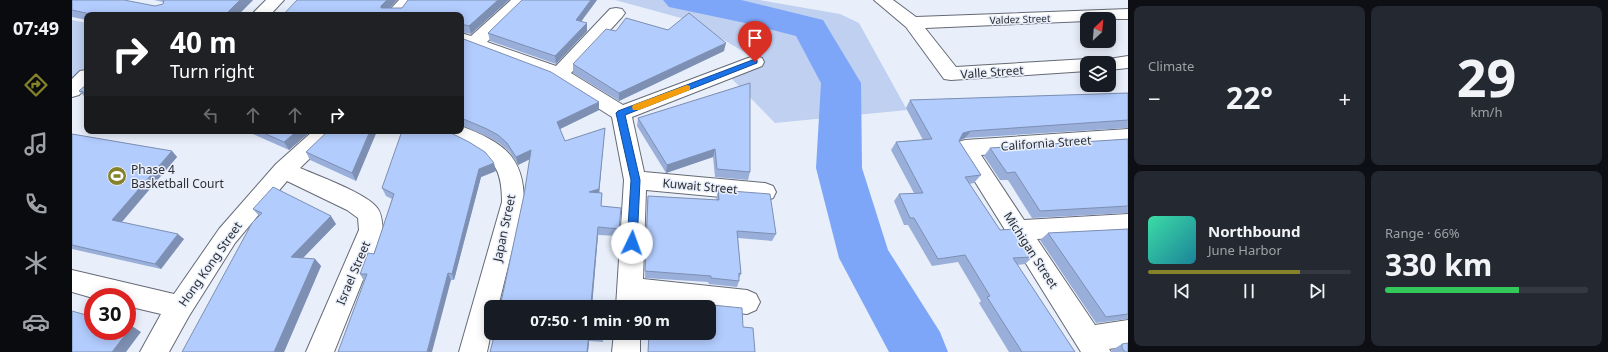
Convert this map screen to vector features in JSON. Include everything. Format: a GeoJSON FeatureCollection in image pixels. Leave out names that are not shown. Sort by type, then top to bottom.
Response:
{"type":"FeatureCollection","features":[{"type":"Feature","properties":{"kind":"street"},"geometry":{"type":"LineString","coordinates":[[263,12],[276,0]]}},
{"type":"Feature","properties":{"kind":"street"},"geometry":{"type":"LineString","coordinates":[[397,12],[408,0]]}},
{"type":"Feature","properties":{"kind":"street"},"geometry":{"type":"LineString","coordinates":[[467,42],[521,0]]}},
{"type":"Feature","properties":{"kind":"street","name":"Valle Street"},"geometry":{"type":"LineString","coordinates":[[882,0],[912,23],[951,74],[1080,65]]}},
{"type":"Feature","properties":{"kind":"street"},"geometry":{"type":"LineString","coordinates":[[559,74],[616,13]]}},
{"type":"Feature","properties":{"kind":"street","name":"Valdez Street"},"geometry":{"type":"LineString","coordinates":[[912,23],[1128,14]]}},
{"type":"Feature","properties":{"kind":"street"},"geometry":{"type":"LineString","coordinates":[[467,42],[559,74],[621,113],[635,180],[629,298],[747,302]]}},
{"type":"Feature","properties":{"kind":"street"},"geometry":{"type":"LineString","coordinates":[[621,113],[755,62]]}},
{"type":"Feature","properties":{"kind":"street"},"geometry":{"type":"LineString","coordinates":[[1116,63],[1128,62]]}},
{"type":"Feature","properties":{"kind":"street"},"geometry":{"type":"LineString","coordinates":[[72,90],[84,79]]}},
{"type":"Feature","properties":{"kind":"street","name":"Hong Kong Street"},"geometry":{"type":"LineString","coordinates":[[154,352],[180,307],[227,236],[284,170],[323,134]]}},
{"type":"Feature","properties":{"kind":"street","name":"Japan Street"},"geometry":{"type":"LineString","coordinates":[[461,134],[478,141],[496,154],[510,171],[513,186],[513,202],[473,352]]}},
{"type":"Feature","properties":{"kind":"street","name":"California Street"},"geometry":{"type":"LineString","coordinates":[[965,148],[1128,137]]}},
{"type":"Feature","properties":{"kind":"street","name":"Michigan Street"},"geometry":{"type":"LineString","coordinates":[[965,148],[1092,346]]}},
{"type":"Feature","properties":{"kind":"street","name":"Israel Street"},"geometry":{"type":"LineString","coordinates":[[284,170],[355,203],[368,214],[372,230],[320,352]]}},
{"type":"Feature","properties":{"kind":"street","name":"Kuwait Street"},"geometry":{"type":"LineString","coordinates":[[635,180],[766,192]]}},
{"type":"Feature","properties":{"kind":"street"},"geometry":{"type":"LineString","coordinates":[[1017,230],[1128,224]]}},
{"type":"Feature","properties":{"kind":"street"},"geometry":{"type":"LineString","coordinates":[[72,281],[180,307]]}},
{"type":"Feature","properties":{"kind":"street"},"geometry":{"type":"LineString","coordinates":[[1092,346],[1128,333]]}},
{"type":"Feature","properties":{"kind":"street"},"geometry":{"type":"LineString","coordinates":[[626,352],[627,340]]}},
{"type":"Feature","properties":{"kind":"shaded area"},"geometry":{"type":"Polygon","coordinates":[[[615,0],[759,0],[840,14],[859,23],[907,110],[775,123],[732,79],[761,62],[692,21],[615,0]]]}},
{"type":"Feature","properties":{"kind":"shaded area"},"geometry":{"type":"Polygon","coordinates":[[[72,20],[84,22],[84,71],[72,82],[72,20]]]}},
{"type":"Feature","properties":{"kind":"building"},"geometry":{"type":"Polygon","coordinates":[[[72,0],[124,0],[155,6],[163,4],[164,0],[240,0],[228,12],[84,13],[72,10],[72,0]]]}},
{"type":"Feature","properties":{"kind":"building"},"geometry":{"type":"Polygon","coordinates":[[[297,0],[387,0],[381,8],[402,8],[408,0],[498,0],[469,26],[464,25],[464,12],[286,12],[297,0]]]}},
{"type":"Feature","properties":{"kind":"building"},"geometry":{"type":"Polygon","coordinates":[[[522,0],[591,0],[576,20],[587,23],[555,56],[488,33],[522,0]]]}},
{"type":"Feature","properties":{"kind":"building"},"geometry":{"type":"Polygon","coordinates":[[[689,13],[726,43],[619,93],[573,64],[606,29],[616,31],[626,18],[668,30],[689,13]]]}},
{"type":"Feature","properties":{"kind":"building"},"geometry":{"type":"Polygon","coordinates":[[[464,39],[551,72],[599,102],[557,122],[565,141],[605,128],[599,189],[589,192],[602,193],[601,206],[621,208],[619,229],[598,227],[591,300],[502,300],[524,195],[531,150],[516,157],[507,143],[498,135],[464,119],[464,39]]]}},
{"type":"Feature","properties":{"kind":"building"},"geometry":{"type":"Polygon","coordinates":[[[750,83],[750,172],[717,169],[715,149],[667,165],[638,118],[750,83]]]}},
{"type":"Feature","properties":{"kind":"building"},"geometry":{"type":"Polygon","coordinates":[[[84,87],[84,92],[79,91],[84,87]]]}},
{"type":"Feature","properties":{"kind":"building"},"geometry":{"type":"Polygon","coordinates":[[[1128,93],[1128,120],[971,131],[963,133],[959,141],[981,175],[965,177],[1000,230],[1015,229],[1033,257],[1013,258],[1075,352],[1022,352],[987,297],[990,296],[965,255],[938,259],[914,218],[910,218],[899,194],[923,193],[896,142],[932,139],[910,100],[1128,93]]]}},
{"type":"Feature","properties":{"kind":"building"},"geometry":{"type":"Polygon","coordinates":[[[72,134],[172,151],[112,220],[178,234],[155,264],[72,245],[72,134]]]}},
{"type":"Feature","properties":{"kind":"building"},"geometry":{"type":"Polygon","coordinates":[[[266,134],[293,134],[284,142],[266,134]]]}},
{"type":"Feature","properties":{"kind":"building"},"geometry":{"type":"Polygon","coordinates":[[[325,134],[369,134],[352,173],[306,152],[325,134]]]}},
{"type":"Feature","properties":{"kind":"building"},"geometry":{"type":"Polygon","coordinates":[[[401,134],[453,134],[485,152],[494,163],[479,169],[452,274],[448,273],[427,352],[338,352],[367,274],[360,274],[368,253],[374,254],[394,194],[382,188],[401,134]]]}},
{"type":"Feature","properties":{"kind":"building"},"geometry":{"type":"Polygon","coordinates":[[[1128,139],[1128,206],[1040,211],[1015,172],[1007,173],[990,148],[1128,139]]]}},
{"type":"Feature","properties":{"kind":"building"},"geometry":{"type":"Polygon","coordinates":[[[273,187],[331,216],[291,257],[315,259],[274,352],[182,352],[252,223],[262,213],[253,209],[273,187]]]}},
{"type":"Feature","properties":{"kind":"building"},"geometry":{"type":"Polygon","coordinates":[[[718,190],[770,194],[776,234],[737,231],[741,274],[739,273],[739,281],[711,278],[711,276],[645,271],[648,196],[719,200],[718,190]]]}},
{"type":"Feature","properties":{"kind":"building"},"geometry":{"type":"Polygon","coordinates":[[[1128,229],[1128,314],[1106,317],[1048,233],[1128,229]]]}},
{"type":"Feature","properties":{"kind":"building"},"geometry":{"type":"Polygon","coordinates":[[[716,305],[742,308],[743,327],[753,328],[755,352],[648,352],[649,340],[716,340],[716,305]]]}},
{"type":"Feature","properties":{"kind":"building"},"geometry":{"type":"Polygon","coordinates":[[[72,311],[84,314],[84,340],[121,340],[112,352],[72,352],[72,311]]]}},
{"type":"Feature","properties":{"kind":"building"},"geometry":{"type":"Polygon","coordinates":[[[493,340],[588,340],[587,352],[490,352],[493,340]]]}},
{"type":"Feature","properties":{"kind":"building"},"geometry":{"type":"Polygon","coordinates":[[[1128,343],[1128,352],[1125,352],[1122,348],[1122,344],[1128,343]]]}},
{"type":"Feature","properties":{"kind":"waterway"},"geometry":{"type":"LineString","coordinates":[[681,0],[753,13],[810,28],[841,83],[839,168],[865,258],[920,352]]}},
{"type":"Feature","properties":{"kind":"slow traffic"},"geometry":{"type":"LineString","coordinates":[[636,107],[687,88]]}},
{"type":"Feature","properties":{"kind":"place","name":"Phase 4 Basketball Court"},"geometry":{"type":"Point","coordinates":[117,176]}},
{"type":"Feature","properties":{"kind":"route"},"geometry":{"type":"LineString","coordinates":[[632,243],[635,180],[621,113],[755,62]]}}]}
